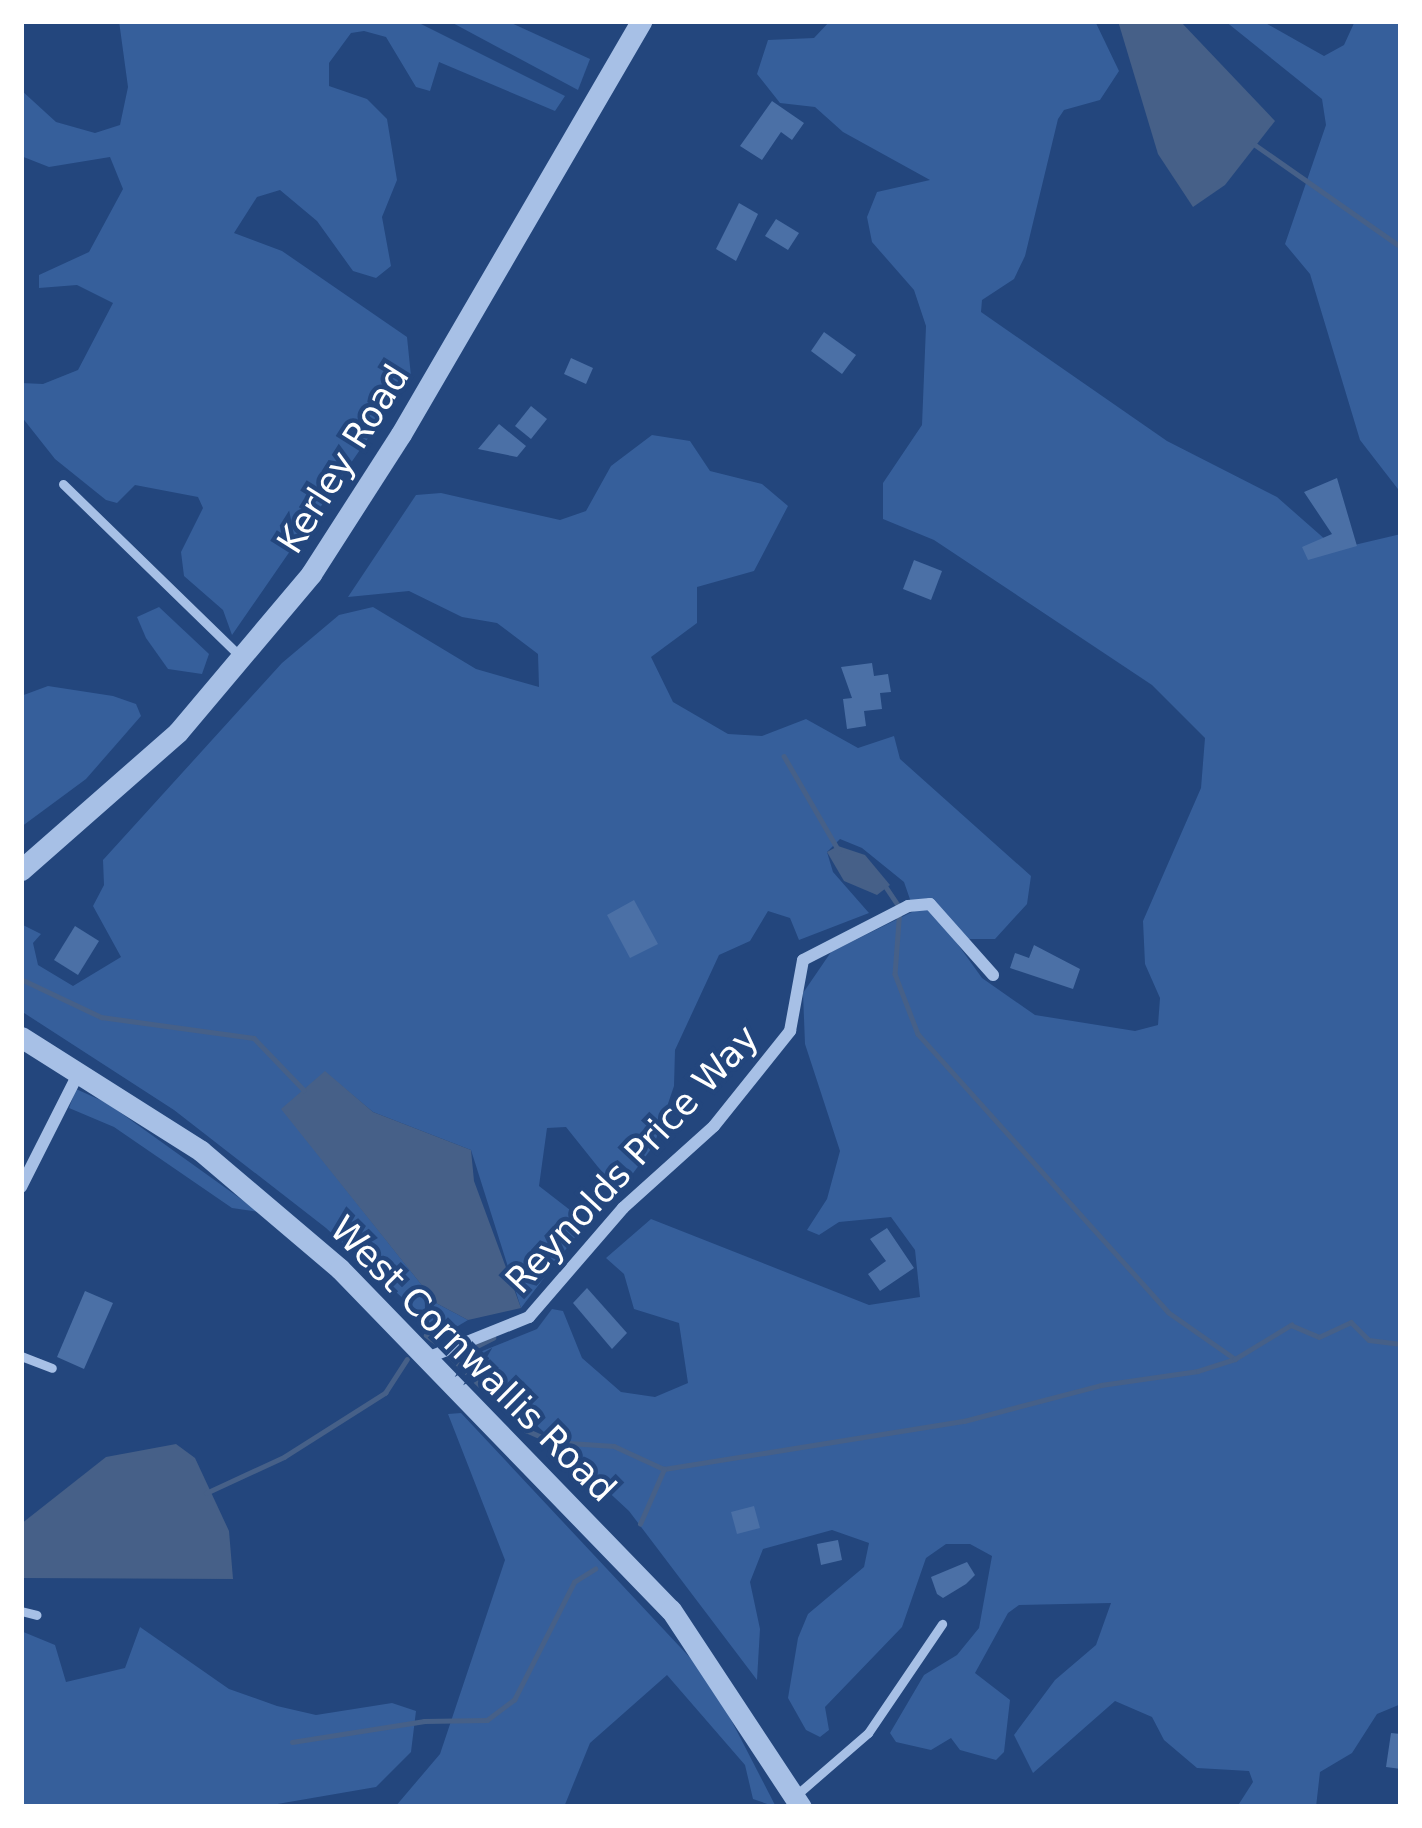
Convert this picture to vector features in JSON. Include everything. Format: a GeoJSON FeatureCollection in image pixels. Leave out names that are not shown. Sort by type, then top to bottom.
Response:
{"type":"FeatureCollection","features":[{"type":"Feature","properties":{"kind":"street","name":"Kerley Road"},"geometry":{"type":"LineString","coordinates":[[21,870],[148,760],[244,660],[401,434],[641,21]]}},
{"type":"Feature","properties":{"kind":"street","name":"Reynolds Price Way"},"geometry":{"type":"LineString","coordinates":[[427,1358],[529,1317],[623,1208],[714,1126],[790,1031],[803,960],[908,906],[930,904],[993,975]]}},
{"type":"Feature","properties":{"kind":"street","name":"West Cornwallis Road"},"geometry":{"type":"LineString","coordinates":[[21,1036],[257,1194],[427,1358],[671,1610],[794,1803]]}},
{"type":"Feature","properties":{"kind":"street"},"geometry":{"type":"LineString","coordinates":[[21,1187],[79,1072]]}},
{"type":"Feature","properties":{"kind":"lane"},"geometry":{"type":"LineString","coordinates":[[63,484],[244,660]]}},
{"type":"Feature","properties":{"kind":"lane"},"geometry":{"type":"LineString","coordinates":[[21,1356],[52,1368]]}},
{"type":"Feature","properties":{"kind":"lane"},"geometry":{"type":"LineString","coordinates":[[21,1611],[37,1615]]}},
{"type":"Feature","properties":{"kind":"lane"},"geometry":{"type":"LineString","coordinates":[[794,1803],[868,1733],[942,1624]]}},
{"type":"Feature","properties":{"kind":"shaded area"},"geometry":{"type":"Polygon","coordinates":[[[119,21],[415,21],[565,96],[555,111],[439,62],[430,91],[416,87],[386,37],[364,31],[351,33],[329,63],[329,86],[367,99],[387,119],[397,180],[382,217],[391,266],[376,278],[353,271],[317,221],[280,190],[257,197],[234,233],[282,251],[407,337],[411,376],[232,635],[223,610],[184,576],[181,552],[203,508],[198,497],[135,485],[117,503],[106,500],[55,459],[21,416],[21,383],[43,384],[78,370],[113,303],[77,285],[39,288],[39,275],[89,252],[123,189],[110,157],[49,167],[21,156],[21,90],[56,122],[95,133],[120,125],[128,87],[119,21]]]}},
{"type":"Feature","properties":{"kind":"shaded area"},"geometry":{"type":"Polygon","coordinates":[[[449,21],[507,21],[590,59],[578,90],[449,21]]]}},
{"type":"Feature","properties":{"kind":"shaded area"},"geometry":{"type":"Polygon","coordinates":[[[830,21],[1095,21],[1119,71],[1100,100],[1064,110],[1058,119],[1025,256],[1014,279],[982,300],[981,312],[1167,441],[1277,497],[1327,541],[1350,546],[1401,534],[1401,1704],[1377,1714],[1352,1753],[1320,1772],[1316,1807],[1237,1807],[1253,1782],[1249,1771],[1197,1768],[1164,1740],[1152,1717],[1115,1701],[1033,1773],[1014,1735],[1055,1680],[1096,1645],[1111,1603],[1019,1605],[1008,1613],[975,1673],[1010,1700],[1004,1752],[996,1760],[960,1750],[951,1738],[931,1750],[896,1742],[890,1733],[924,1675],[957,1655],[979,1628],[992,1556],[970,1544],[946,1544],[926,1558],[902,1627],[825,1707],[829,1730],[820,1737],[806,1730],[788,1698],[798,1638],[808,1614],[864,1567],[869,1543],[832,1530],[763,1549],[750,1582],[760,1629],[757,1680],[629,1511],[475,1368],[470,1356],[537,1329],[552,1309],[563,1311],[582,1358],[621,1392],[655,1397],[688,1383],[679,1323],[634,1309],[624,1274],[606,1258],[651,1219],[869,1305],[920,1297],[915,1250],[891,1217],[839,1222],[819,1235],[807,1230],[827,1199],[840,1151],[805,1044],[803,993],[831,952],[914,911],[904,882],[862,848],[840,839],[827,852],[833,872],[869,913],[799,940],[790,918],[768,911],[750,941],[719,955],[675,1050],[674,1086],[654,1145],[625,1184],[614,1187],[566,1127],[547,1128],[539,1186],[570,1210],[579,1232],[521,1308],[471,1150],[373,1112],[325,1072],[282,1109],[436,1303],[468,1320],[443,1335],[326,1228],[174,1110],[21,1011],[21,924],[41,934],[33,943],[38,965],[73,986],[121,957],[93,906],[104,885],[103,860],[282,663],[339,615],[373,607],[476,669],[539,687],[538,654],[497,623],[462,617],[409,591],[348,597],[416,495],[441,493],[560,520],[586,511],[611,466],[652,435],[690,441],[710,471],[762,484],[788,506],[754,571],[697,587],[697,623],[651,657],[673,702],[728,734],[762,736],[806,719],[858,748],[894,736],[900,759],[1031,876],[1027,904],[995,939],[954,939],[982,978],[1035,1015],[1135,1031],[1158,1025],[1160,998],[1145,964],[1143,921],[1201,788],[1205,738],[1152,685],[934,540],[883,519],[883,483],[922,425],[926,326],[914,290],[872,242],[867,217],[877,192],[930,180],[843,132],[815,107],[780,103],[757,74],[768,40],[814,38],[830,21]]]}},
{"type":"Feature","properties":{"kind":"shaded area"},"geometry":{"type":"Polygon","coordinates":[[[1118,21],[1180,21],[1275,121],[1225,185],[1193,207],[1158,154],[1118,21]]]}},
{"type":"Feature","properties":{"kind":"shaded area"},"geometry":{"type":"Polygon","coordinates":[[[1225,21],[1262,21],[1324,56],[1344,45],[1355,21],[1401,21],[1401,493],[1360,440],[1310,274],[1285,244],[1326,125],[1322,99],[1225,21]]]}},
{"type":"Feature","properties":{"kind":"shaded area"},"geometry":{"type":"Polygon","coordinates":[[[159,607],[209,654],[202,674],[168,669],[146,638],[137,617],[159,607]]]}},
{"type":"Feature","properties":{"kind":"shaded area"},"geometry":{"type":"Polygon","coordinates":[[[48,686],[113,696],[136,704],[141,716],[86,779],[21,827],[21,696],[48,686]]]}},
{"type":"Feature","properties":{"kind":"shaded area"},"geometry":{"type":"Polygon","coordinates":[[[838,846],[865,855],[890,885],[877,895],[844,881],[827,852],[838,846]]]}},
{"type":"Feature","properties":{"kind":"shaded area"},"geometry":{"type":"Polygon","coordinates":[[[325,1071],[373,1112],[471,1150],[474,1181],[521,1308],[468,1320],[436,1303],[281,1109],[325,1071]]]}},
{"type":"Feature","properties":{"kind":"shaded area"},"geometry":{"type":"Polygon","coordinates":[[[76,1089],[107,1103],[259,1212],[232,1208],[114,1127],[69,1108],[76,1089]]]}},
{"type":"Feature","properties":{"kind":"shaded area"},"geometry":{"type":"Polygon","coordinates":[[[461,1413],[710,1679],[776,1807],[753,1799],[745,1765],[667,1675],[590,1743],[564,1807],[395,1807],[440,1754],[505,1560],[448,1414],[461,1413]]]}},
{"type":"Feature","properties":{"kind":"shaded area"},"geometry":{"type":"Polygon","coordinates":[[[176,1444],[195,1458],[229,1531],[233,1579],[21,1578],[21,1524],[106,1457],[176,1444]]]}},
{"type":"Feature","properties":{"kind":"shaded area"},"geometry":{"type":"Polygon","coordinates":[[[140,1627],[229,1689],[277,1706],[316,1715],[392,1703],[416,1711],[411,1752],[376,1787],[260,1807],[21,1807],[21,1631],[55,1645],[66,1682],[125,1668],[140,1627]]]}},
{"type":"Feature","properties":{"kind":"building"},"geometry":{"type":"Polygon","coordinates":[[[772,101],[804,123],[792,140],[781,132],[762,160],[740,146],[772,101]]]}},
{"type":"Feature","properties":{"kind":"building"},"geometry":{"type":"Polygon","coordinates":[[[739,203],[758,214],[736,261],[716,249],[739,203]]]}},
{"type":"Feature","properties":{"kind":"building"},"geometry":{"type":"Polygon","coordinates":[[[776,219],[799,233],[788,250],[765,236],[776,219]]]}},
{"type":"Feature","properties":{"kind":"building"},"geometry":{"type":"Polygon","coordinates":[[[824,332],[856,355],[842,374],[811,351],[824,332]]]}},
{"type":"Feature","properties":{"kind":"building"},"geometry":{"type":"Polygon","coordinates":[[[571,358],[593,368],[586,384],[564,374],[571,358]]]}},
{"type":"Feature","properties":{"kind":"building"},"geometry":{"type":"Polygon","coordinates":[[[531,406],[547,419],[531,439],[515,426],[531,406]]]}},
{"type":"Feature","properties":{"kind":"building"},"geometry":{"type":"Polygon","coordinates":[[[499,424],[526,446],[517,457],[478,449],[499,424]]]}},
{"type":"Feature","properties":{"kind":"building"},"geometry":{"type":"Polygon","coordinates":[[[1337,478],[1357,546],[1308,560],[1302,547],[1332,534],[1304,492],[1337,478]]]}},
{"type":"Feature","properties":{"kind":"building"},"geometry":{"type":"Polygon","coordinates":[[[914,560],[942,571],[931,600],[903,589],[914,560]]]}},
{"type":"Feature","properties":{"kind":"building"},"geometry":{"type":"Polygon","coordinates":[[[872,663],[874,676],[888,674],[891,692],[880,693],[882,709],[864,711],[866,726],[847,729],[843,699],[852,698],[841,667],[872,663]]]}},
{"type":"Feature","properties":{"kind":"building"},"geometry":{"type":"Polygon","coordinates":[[[634,900],[658,944],[630,958],[607,915],[634,900]]]}},
{"type":"Feature","properties":{"kind":"building"},"geometry":{"type":"Polygon","coordinates":[[[75,926],[99,941],[78,975],[54,960],[75,926]]]}},
{"type":"Feature","properties":{"kind":"building"},"geometry":{"type":"Polygon","coordinates":[[[1034,945],[1080,969],[1073,989],[1010,968],[1015,953],[1029,958],[1034,945]]]}},
{"type":"Feature","properties":{"kind":"building"},"geometry":{"type":"Polygon","coordinates":[[[887,1228],[914,1268],[880,1291],[868,1274],[886,1261],[870,1239],[887,1228]]]}},
{"type":"Feature","properties":{"kind":"building"},"geometry":{"type":"Polygon","coordinates":[[[587,1288],[627,1333],[612,1349],[573,1303],[587,1288]]]}},
{"type":"Feature","properties":{"kind":"building"},"geometry":{"type":"Polygon","coordinates":[[[85,1291],[113,1303],[84,1369],[57,1357],[85,1291]]]}},
{"type":"Feature","properties":{"kind":"building"},"geometry":{"type":"Polygon","coordinates":[[[754,1506],[760,1528],[737,1534],[731,1512],[754,1506]]]}},
{"type":"Feature","properties":{"kind":"building"},"geometry":{"type":"Polygon","coordinates":[[[838,1540],[842,1560],[821,1565],[817,1544],[838,1540]]]}},
{"type":"Feature","properties":{"kind":"building"},"geometry":{"type":"Polygon","coordinates":[[[967,1562],[975,1575],[943,1598],[937,1594],[931,1577],[967,1562]]]}},
{"type":"Feature","properties":{"kind":"building"},"geometry":{"type":"Polygon","coordinates":[[[1391,1733],[1401,1734],[1401,1769],[1386,1767],[1391,1733]]]}},
{"type":"Feature","properties":{"kind":"waterway"},"geometry":{"type":"LineString","coordinates":[[1254,144],[1401,247]]}},
{"type":"Feature","properties":{"kind":"waterway"},"geometry":{"type":"LineString","coordinates":[[784,756],[839,851]]}},
{"type":"Feature","properties":{"kind":"waterway"},"geometry":{"type":"LineString","coordinates":[[886,887],[900,908],[895,974],[918,1034],[1168,1312],[1235,1359]]}},
{"type":"Feature","properties":{"kind":"waterway"},"geometry":{"type":"LineString","coordinates":[[21,979],[101,1017],[254,1038],[304,1090]]}},
{"type":"Feature","properties":{"kind":"waterway"},"geometry":{"type":"LineString","coordinates":[[448,1354],[526,1430],[553,1442],[614,1446],[664,1469],[964,1421],[1101,1385],[1198,1371],[1235,1359],[1291,1325],[1319,1337],[1351,1322],[1369,1340],[1401,1344]]}},
{"type":"Feature","properties":{"kind":"waterway"},"geometry":{"type":"LineString","coordinates":[[426,1335],[436,1342]]}},
{"type":"Feature","properties":{"kind":"waterway"},"geometry":{"type":"LineString","coordinates":[[453,1358],[493,1338]]}},
{"type":"Feature","properties":{"kind":"waterway"},"geometry":{"type":"LineString","coordinates":[[206,1493],[284,1457],[385,1393],[407,1359]]}},
{"type":"Feature","properties":{"kind":"waterway"},"geometry":{"type":"LineString","coordinates":[[640,1524],[664,1469]]}},
{"type":"Feature","properties":{"kind":"waterway"},"geometry":{"type":"LineString","coordinates":[[292,1742],[424,1721],[487,1720],[514,1700],[574,1582],[595,1569]]}}]}
